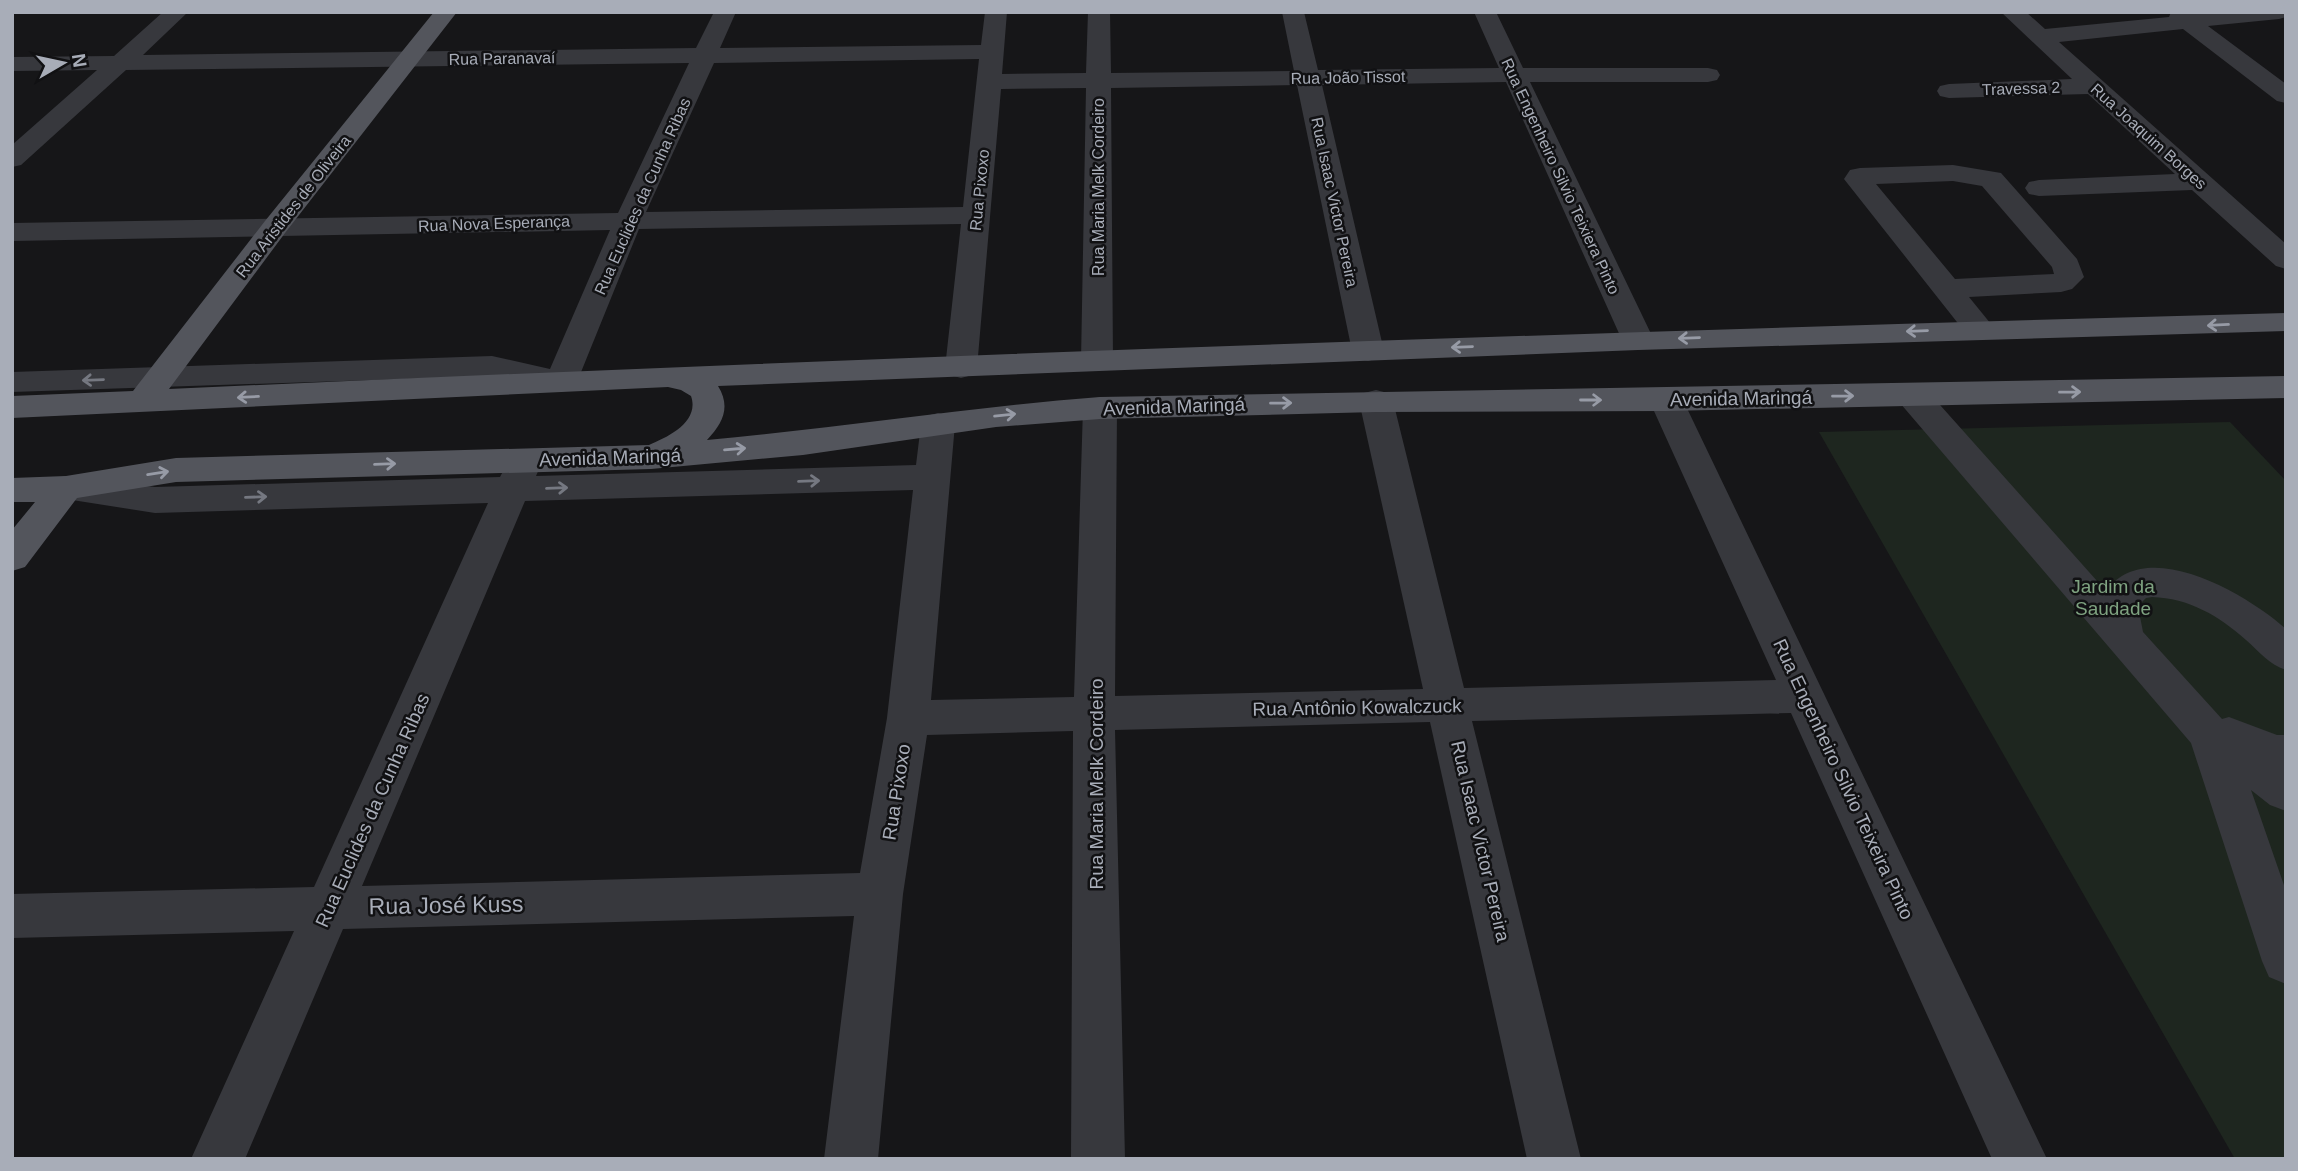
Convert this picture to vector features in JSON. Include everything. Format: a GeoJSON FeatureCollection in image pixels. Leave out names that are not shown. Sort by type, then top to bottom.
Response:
{"type":"FeatureCollection","features":[{"type":"Feature","properties":{"kind":"main road","name":"Rua Aristides de Oliveira"},"geometry":{"type":"LineString","coordinates":[[152,390],[275,228],[446,12]]}},
{"type":"Feature","properties":{"kind":"main road"},"geometry":{"type":"LineString","coordinates":[[12,407],[152,390],[561,382],[1638,340],[2286,322]]}},
{"type":"Feature","properties":{"kind":"main road"},"geometry":{"type":"LineString","coordinates":[[1531,344],[1553,363],[1559,378],[1556,387],[1542,400]]}},
{"type":"Feature","properties":{"kind":"main road"},"geometry":{"type":"LineString","coordinates":[[1208,358],[1186,374],[1186,384],[1189,393],[1212,405]]}},
{"type":"Feature","properties":{"kind":"main road"},"geometry":{"type":"LineString","coordinates":[[651,457],[677,447],[693,437],[710,413],[710,403],[699,387],[690,382],[663,377]]}},
{"type":"Feature","properties":{"kind":"main road","name":"Avenida Maringá"},"geometry":{"type":"LineString","coordinates":[[519,475],[651,457],[803,443],[1049,411],[1100,408],[1376,401],[1666,400],[2286,387]]}},
{"type":"Feature","properties":{"kind":"main road"},"geometry":{"type":"LineString","coordinates":[[12,557],[66,488]]}},
{"type":"Feature","properties":{"kind":"main road","name":"Avenida Maringá"},"geometry":{"type":"LineString","coordinates":[[12,489],[66,488]]}},
{"type":"Feature","properties":{"kind":"street"},"geometry":{"type":"LineString","coordinates":[[12,159],[177,12]]}},
{"type":"Feature","properties":{"kind":"street","name":"Rua Euclides da Cunha Ribas"},"geometry":{"type":"LineString","coordinates":[[561,382],[629,219],[725,12]]}},
{"type":"Feature","properties":{"kind":"street","name":"Rua Pixoxo"},"geometry":{"type":"LineString","coordinates":[[961,368],[996,12]]}},
{"type":"Feature","properties":{"kind":"street","name":"Rua Maria Melk Cordeiro"},"geometry":{"type":"LineString","coordinates":[[1097,361],[1099,12]]}},
{"type":"Feature","properties":{"kind":"street","name":"Rua Isaac Victor Pereira"},"geometry":{"type":"LineString","coordinates":[[1293,12],[1368,351]]}},
{"type":"Feature","properties":{"kind":"street","name":"Rua Engenheiro Silvio Teixiera Pinto"},"geometry":{"type":"LineString","coordinates":[[1485,12],[1638,340]]}},
{"type":"Feature","properties":{"kind":"street","name":"Rua Joaquim Borges"},"geometry":{"type":"LineString","coordinates":[[2012,12],[2286,260]]}},
{"type":"Feature","properties":{"kind":"street"},"geometry":{"type":"LineString","coordinates":[[2039,37],[2183,18],[2279,12]]}},
{"type":"Feature","properties":{"kind":"street"},"geometry":{"type":"LineString","coordinates":[[2183,18],[2286,96]]}},
{"type":"Feature","properties":{"kind":"street","name":"Rua Paranavaí"},"geometry":{"type":"LineString","coordinates":[[12,64],[991,52]]}},
{"type":"Feature","properties":{"kind":"street","name":"Rua João Tissot"},"geometry":{"type":"LineString","coordinates":[[989,82],[1707,75]]}},
{"type":"Feature","properties":{"kind":"street","name":"Travessa 2"},"geometry":{"type":"LineString","coordinates":[[1949,91],[2093,86]]}},
{"type":"Feature","properties":{"kind":"street"},"geometry":{"type":"LineString","coordinates":[[1946,289],[2061,283],[2069,277],[2067,265],[1991,179],[1953,173],[1860,176],[1858,179],[1946,289],[1979,329]]}},
{"type":"Feature","properties":{"kind":"street"},"geometry":{"type":"LineString","coordinates":[[2039,188],[2200,181]]}},
{"type":"Feature","properties":{"kind":"street","name":"Rua Nova Esperança"},"geometry":{"type":"LineString","coordinates":[[12,232],[629,219],[976,215]]}},
{"type":"Feature","properties":{"kind":"street"},"geometry":{"type":"LineString","coordinates":[[12,382],[152,390]]}},
{"type":"Feature","properties":{"kind":"street"},"geometry":{"type":"LineString","coordinates":[[1912,395],[2202,725],[2286,792]]}},
{"type":"Feature","properties":{"kind":"street","name":"Rua Engenheiro Silvio Teixeira Pinto"},"geometry":{"type":"LineString","coordinates":[[1666,400],[2020,1159]]}},
{"type":"Feature","properties":{"kind":"street","name":"Rua Isaac Victor Pereira"},"geometry":{"type":"LineString","coordinates":[[1376,401],[1554,1159]]}},
{"type":"Feature","properties":{"kind":"street","name":"Rua Maria Melk Cordeiro"},"geometry":{"type":"LineString","coordinates":[[1098,1159],[1094,712],[1100,408]]}},
{"type":"Feature","properties":{"kind":"street","name":"Rua Pixoxo"},"geometry":{"type":"LineString","coordinates":[[850,1159],[880,894],[908,718],[938,424]]}},
{"type":"Feature","properties":{"kind":"street","name":"Rua Euclides da Cunha Ribas"},"geometry":{"type":"LineString","coordinates":[[218,1159],[519,475]]}},
{"type":"Feature","properties":{"kind":"street","name":"Avenida Maringá"},"geometry":{"type":"LineString","coordinates":[[66,488],[155,500],[519,475],[933,477]]}},
{"type":"Feature","properties":{"kind":"street"},"geometry":{"type":"LineString","coordinates":[[2125,639],[2118,604],[2125,592],[2137,584],[2154,582],[2191,587],[2219,599],[2256,624],[2286,654]]}},
{"type":"Feature","properties":{"kind":"street","name":"Rua Antônio Kowalczuck"},"geometry":{"type":"LineString","coordinates":[[908,718],[1806,696]]}},
{"type":"Feature","properties":{"kind":"street"},"geometry":{"type":"LineString","coordinates":[[2202,725],[2275,753],[2286,753]]}},
{"type":"Feature","properties":{"kind":"street"},"geometry":{"type":"LineString","coordinates":[[2202,725],[2286,961]]}},
{"type":"Feature","properties":{"kind":"street","name":"Rua José Kuss"},"geometry":{"type":"LineString","coordinates":[[12,916],[880,894]]}},
{"type":"Feature","properties":{"kind":"green space","name":"Jardim da Saudade"},"geometry":{"type":"Polygon","coordinates":[[[2230,422],[2286,481],[2286,1159],[2235,1159],[1819,432],[2230,422]]]}}]}
